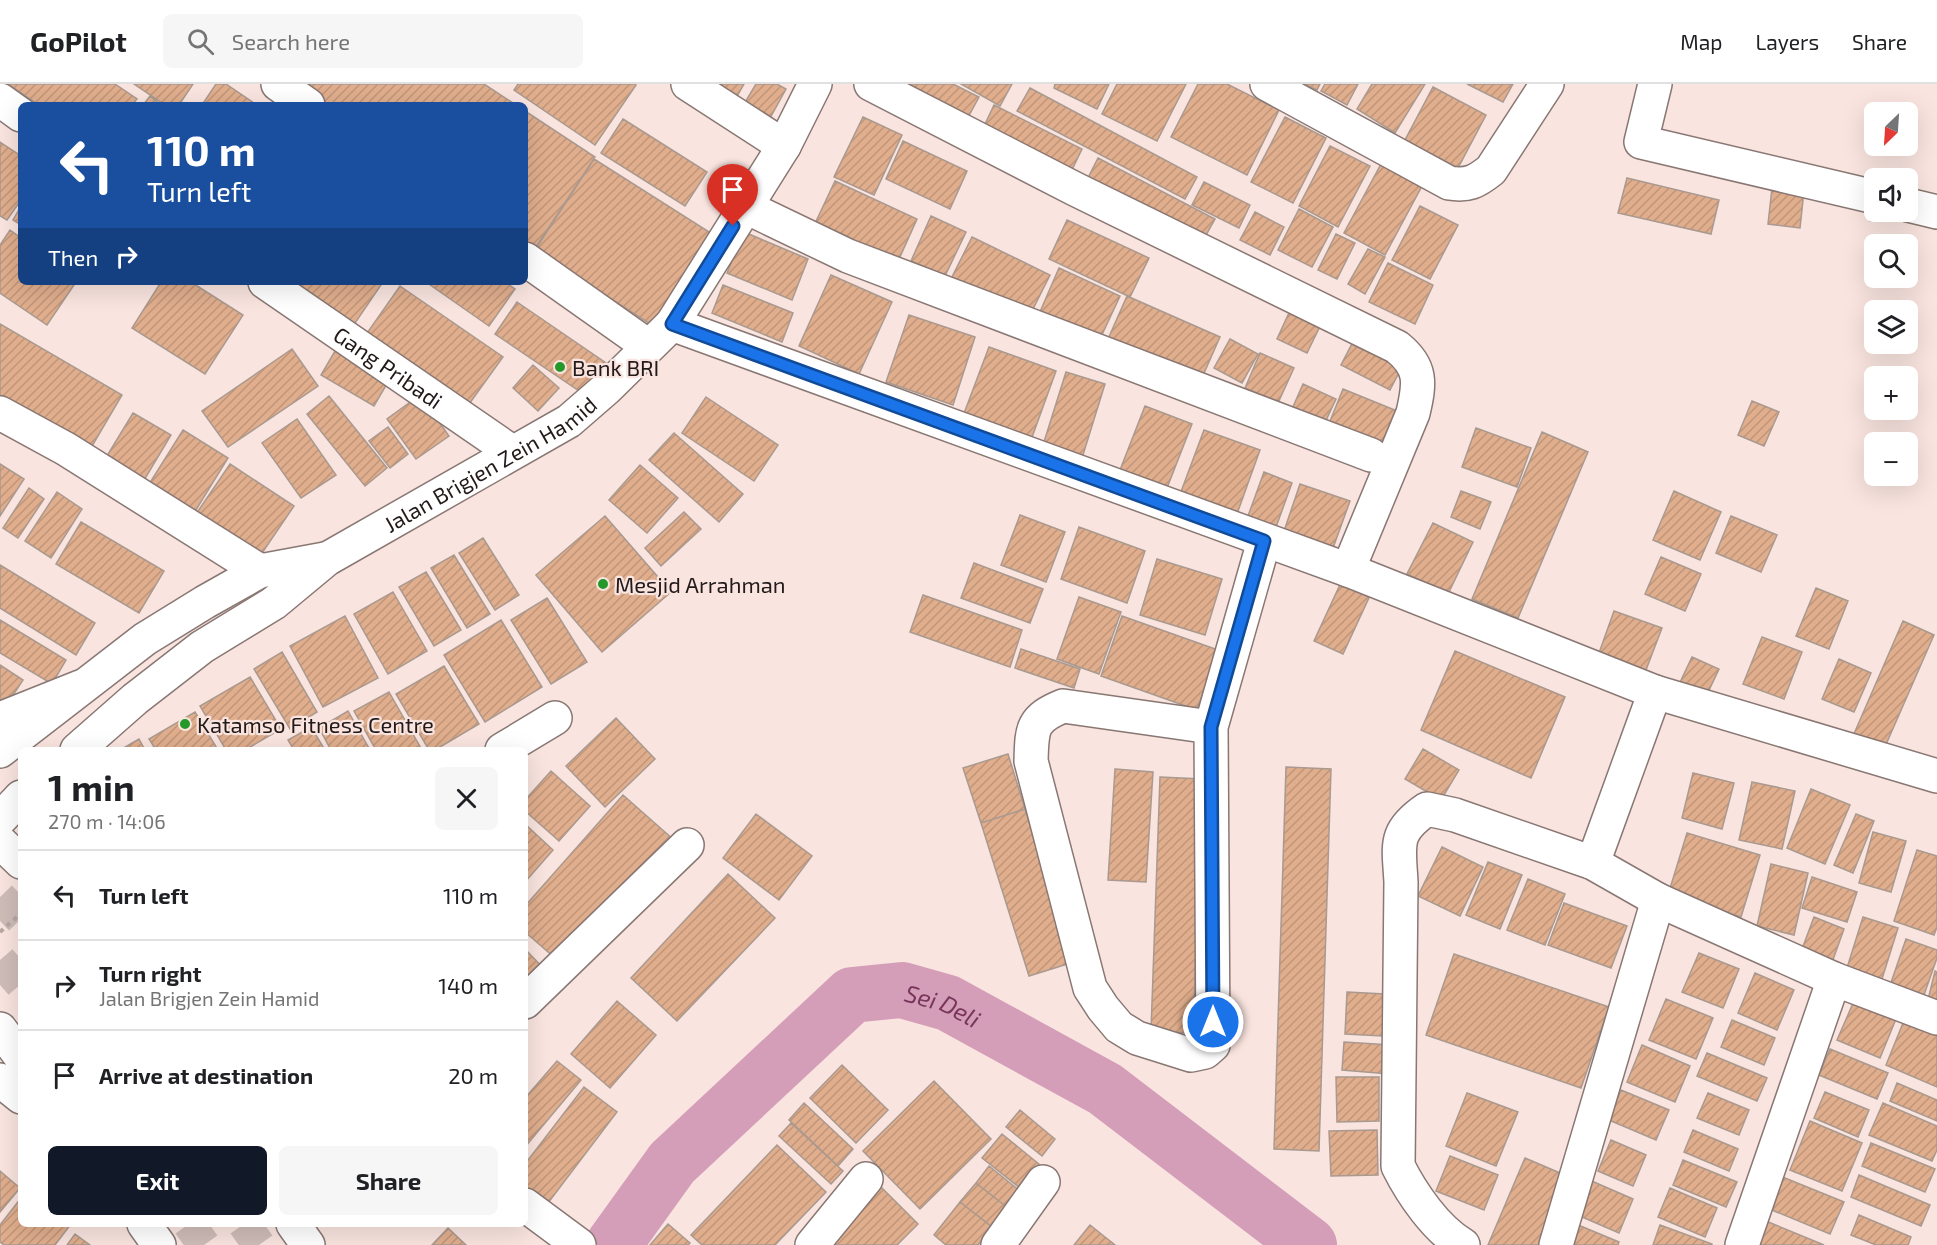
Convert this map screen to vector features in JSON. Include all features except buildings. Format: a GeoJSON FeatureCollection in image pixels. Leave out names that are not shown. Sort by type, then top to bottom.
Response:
{"type":"FeatureCollection","features":[{"type":"Feature","properties":{"kind":"main road"},"geometry":{"type":"LineString","coordinates":[[278,84],[304,102]]}},
{"type":"Feature","properties":{"kind":"main road"},"geometry":{"type":"LineString","coordinates":[[688,84],[784,146]]}},
{"type":"Feature","properties":{"kind":"main road","name":"Jalan Brigjen Zein Hamid"},"geometry":{"type":"LineString","coordinates":[[82,747],[135,699],[202,647],[274,603],[327,559],[569,421],[607,388],[672,324],[784,146],[815,84]]}},
{"type":"Feature","properties":{"kind":"main road"},"geometry":{"type":"LineString","coordinates":[[871,84],[1075,189],[1387,342],[1410,358],[1417,373],[1418,391],[1413,413],[1348,570]]}},
{"type":"Feature","properties":{"kind":"main road"},"geometry":{"type":"LineString","coordinates":[[1267,84],[1449,183],[1465,185],[1478,181],[1491,170],[1547,84]]}},
{"type":"Feature","properties":{"kind":"main road"},"geometry":{"type":"LineString","coordinates":[[1654,84],[1641,142],[1864,194]]}},
{"type":"Feature","properties":{"kind":"main road"},"geometry":{"type":"LineString","coordinates":[[0,100],[18,112]]}},
{"type":"Feature","properties":{"kind":"main road"},"geometry":{"type":"LineString","coordinates":[[746,207],[848,256],[1371,455]]}},
{"type":"Feature","properties":{"kind":"main road"},"geometry":{"type":"LineString","coordinates":[[1918,207],[1937,212]]}},
{"type":"Feature","properties":{"kind":"main road"},"geometry":{"type":"LineString","coordinates":[[528,261],[648,346]]}},
{"type":"Feature","properties":{"kind":"main road","name":"Gang Pribadi"},"geometry":{"type":"LineString","coordinates":[[269,285],[512,452]]}},
{"type":"Feature","properties":{"kind":"main road"},"geometry":{"type":"LineString","coordinates":[[672,324],[1348,570],[1655,692],[1937,776]]}},
{"type":"Feature","properties":{"kind":"main road"},"geometry":{"type":"LineString","coordinates":[[0,413],[66,449],[260,571],[274,603]]}},
{"type":"Feature","properties":{"kind":"main road"},"geometry":{"type":"LineString","coordinates":[[1211,727],[1062,706],[1043,714],[1032,732],[1031,761],[1090,988],[1119,1027],[1137,1038],[1191,1054],[1205,1052],[1213,1045],[1211,727],[1264,541]]}},
{"type":"Feature","properties":{"kind":"main road","name":"Jalan Brigjen Zein Hamid"},"geometry":{"type":"LineString","coordinates":[[0,751],[145,639],[260,571],[327,559]]}},
{"type":"Feature","properties":{"kind":"main road"},"geometry":{"type":"LineString","coordinates":[[0,719],[81,687]]}},
{"type":"Feature","properties":{"kind":"main road"},"geometry":{"type":"LineString","coordinates":[[1593,863],[1655,692]]}},
{"type":"Feature","properties":{"kind":"main road"},"geometry":{"type":"LineString","coordinates":[[507,747],[555,718]]}},
{"type":"Feature","properties":{"kind":"main road"},"geometry":{"type":"LineString","coordinates":[[0,819],[18,800]]}},
{"type":"Feature","properties":{"kind":"main road"},"geometry":{"type":"LineString","coordinates":[[1463,1245],[1442,1227],[1406,1182],[1398,1166],[1401,882],[1398,840],[1408,822],[1427,809],[1455,815],[1593,863],[1658,900],[1834,979],[1937,1018]]}},
{"type":"Feature","properties":{"kind":"main road"},"geometry":{"type":"LineString","coordinates":[[0,842],[18,859]]}},
{"type":"Feature","properties":{"kind":"main road"},"geometry":{"type":"LineString","coordinates":[[528,999],[687,845]]}},
{"type":"Feature","properties":{"kind":"main road"},"geometry":{"type":"LineString","coordinates":[[1557,1245],[1658,900]]}},
{"type":"Feature","properties":{"kind":"main road"},"geometry":{"type":"LineString","coordinates":[[1742,1245],[1834,979]]}},
{"type":"Feature","properties":{"kind":"main road"},"geometry":{"type":"LineString","coordinates":[[0,1029],[18,1053]]}},
{"type":"Feature","properties":{"kind":"main road"},"geometry":{"type":"LineString","coordinates":[[0,1080],[18,1095]]}},
{"type":"Feature","properties":{"kind":"main road"},"geometry":{"type":"LineString","coordinates":[[812,1245],[866,1179]]}},
{"type":"Feature","properties":{"kind":"main road"},"geometry":{"type":"LineString","coordinates":[[998,1245],[1042,1182]]}},
{"type":"Feature","properties":{"kind":"main road"},"geometry":{"type":"LineString","coordinates":[[528,1207],[579,1245]]}},
{"type":"Feature","properties":{"kind":"main road"},"geometry":{"type":"LineString","coordinates":[[146,1227],[159,1245]]}},
{"type":"Feature","properties":{"kind":"main road"},"geometry":{"type":"LineString","coordinates":[[295,1227],[308,1245]]}},
{"type":"Feature","properties":{"kind":"path"},"geometry":{"type":"LineString","coordinates":[[0,932],[18,916]]}},
{"type":"Feature","properties":{"kind":"waterway","name":"Sei Deli"},"geometry":{"type":"LineString","coordinates":[[613,1245],[672,1163],[852,995],[902,990],[948,1003],[1105,1089],[1309,1245]]}},
{"type":"Feature","properties":{"kind":"tunnel"},"geometry":{"type":"LineString","coordinates":[[0,897],[18,916]]}},
{"type":"Feature","properties":{"kind":"tunnel"},"geometry":{"type":"LineString","coordinates":[[0,960],[18,981]]}},
{"type":"Feature","properties":{"kind":"tunnel"},"geometry":{"type":"LineString","coordinates":[[191,1227],[204,1245]]}},
{"type":"Feature","properties":{"kind":"tunnel"},"geometry":{"type":"LineString","coordinates":[[246,1227],[259,1245]]}},
{"type":"Feature","properties":{"kind":"place","name":"Bank BRI"},"geometry":{"type":"Point","coordinates":[560,367]}},
{"type":"Feature","properties":{"kind":"place","name":"Mesjid Arrahman"},"geometry":{"type":"Point","coordinates":[603,584]}},
{"type":"Feature","properties":{"kind":"place","name":"Katamso Fitness Centre"},"geometry":{"type":"Point","coordinates":[185,724]}},
{"type":"Feature","properties":{"kind":"route"},"geometry":{"type":"LineString","coordinates":[[733,226],[672,324],[1264,541],[1211,727],[1213,1022]]}}]}
